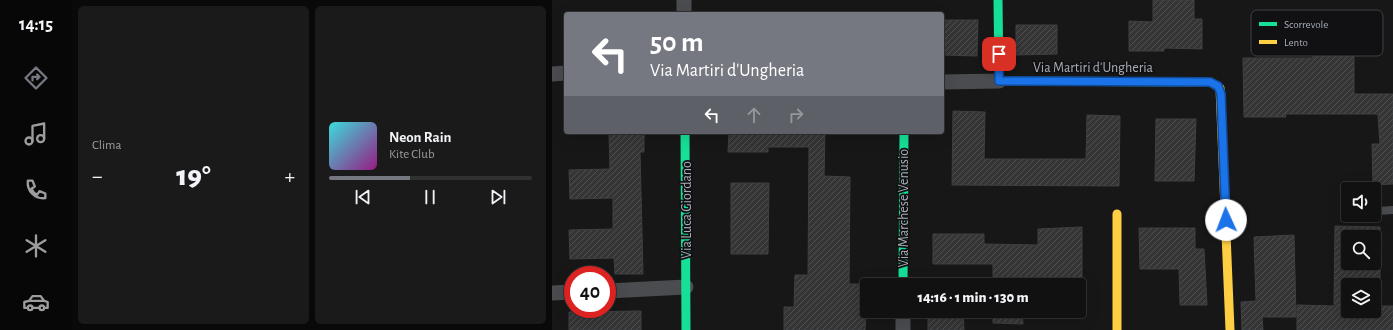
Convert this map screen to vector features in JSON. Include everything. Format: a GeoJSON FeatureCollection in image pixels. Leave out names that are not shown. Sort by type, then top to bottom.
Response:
{"type":"FeatureCollection","features":[{"type":"Feature","properties":{"kind":"street"},"geometry":{"type":"LineString","coordinates":[[684,0],[684,12]]}},
{"type":"Feature","properties":{"kind":"street"},"geometry":{"type":"LineString","coordinates":[[944,82],[999,81],[998,0]]}},
{"type":"Feature","properties":{"kind":"street"},"geometry":{"type":"LineString","coordinates":[[552,74],[564,73]]}},
{"type":"Feature","properties":{"kind":"street","name":"Via Martiri d'Ungheria"},"geometry":{"type":"LineString","coordinates":[[999,81],[1210,82],[1218,86],[1221,94],[1230,330]]}},
{"type":"Feature","properties":{"kind":"street","name":"Via Luca Giordano"},"geometry":{"type":"LineString","coordinates":[[685,134],[686,330]]}},
{"type":"Feature","properties":{"kind":"street","name":"Via Marchese Venusio"},"geometry":{"type":"LineString","coordinates":[[903,278],[904,134]]}},
{"type":"Feature","properties":{"kind":"street"},"geometry":{"type":"LineString","coordinates":[[1117,214],[1117,330]]}},
{"type":"Feature","properties":{"kind":"street"},"geometry":{"type":"LineString","coordinates":[[616,291],[686,287]]}},
{"type":"Feature","properties":{"kind":"street"},"geometry":{"type":"LineString","coordinates":[[552,293],[564,292]]}},
{"type":"Feature","properties":{"kind":"street"},"geometry":{"type":"LineString","coordinates":[[903,318],[903,330]]}},
{"type":"Feature","properties":{"kind":"lane"},"geometry":{"type":"LineString","coordinates":[[1381,211],[1393,210]]}},
{"type":"Feature","properties":{"kind":"building"},"geometry":{"type":"Polygon","coordinates":[[[1153,0],[1194,0],[1194,19],[1202,19],[1202,49],[1164,48],[1164,51],[1129,51],[1129,21],[1153,22],[1153,0]]]}},
{"type":"Feature","properties":{"kind":"building"},"geometry":{"type":"Polygon","coordinates":[[[944,20],[978,20],[977,56],[944,55],[944,20]]]}},
{"type":"Feature","properties":{"kind":"building"},"geometry":{"type":"Polygon","coordinates":[[[1016,25],[1057,25],[1057,54],[1016,55],[1016,25]]]}},
{"type":"Feature","properties":{"kind":"building"},"geometry":{"type":"Polygon","coordinates":[[[1313,56],[1354,56],[1354,94],[1393,94],[1393,184],[1381,185],[1381,182],[1373,182],[1372,144],[1380,144],[1378,114],[1285,114],[1286,117],[1244,117],[1243,58],[1313,58],[1313,56]]]}},
{"type":"Feature","properties":{"kind":"building"},"geometry":{"type":"Polygon","coordinates":[[[953,111],[985,112],[984,159],[1086,159],[1087,115],[1120,116],[1119,186],[952,185],[953,111]]]}},
{"type":"Feature","properties":{"kind":"building"},"geometry":{"type":"Polygon","coordinates":[[[1156,119],[1196,119],[1194,181],[1155,181],[1156,119]]]}},
{"type":"Feature","properties":{"kind":"building"},"geometry":{"type":"Polygon","coordinates":[[[609,134],[644,134],[644,152],[640,152],[643,274],[616,274],[614,258],[570,259],[569,230],[613,229],[613,198],[570,199],[569,170],[610,169],[609,134]]]}},
{"type":"Feature","properties":{"kind":"building"},"geometry":{"type":"Polygon","coordinates":[[[729,134],[825,134],[824,176],[850,177],[849,284],[860,284],[860,318],[866,318],[865,330],[784,330],[784,307],[794,307],[795,275],[808,275],[809,147],[768,147],[768,152],[728,152],[729,134]]]}},
{"type":"Feature","properties":{"kind":"building"},"geometry":{"type":"Polygon","coordinates":[[[731,183],[769,183],[768,254],[731,254],[731,183]]]}},
{"type":"Feature","properties":{"kind":"building"},"geometry":{"type":"Polygon","coordinates":[[[1335,226],[1380,227],[1380,230],[1341,230],[1341,270],[1380,270],[1380,278],[1341,278],[1341,318],[1381,318],[1381,306],[1393,306],[1393,330],[1297,330],[1297,305],[1334,306],[1335,226]]]}},
{"type":"Feature","properties":{"kind":"building"},"geometry":{"type":"Polygon","coordinates":[[[1082,227],[1082,278],[993,278],[993,264],[933,264],[933,234],[984,234],[984,244],[1038,245],[1038,229],[1082,227]]]}},
{"type":"Feature","properties":{"kind":"building"},"geometry":{"type":"Polygon","coordinates":[[[1139,228],[1195,228],[1195,249],[1204,249],[1207,305],[1180,305],[1179,269],[1140,269],[1139,228]]]}},
{"type":"Feature","properties":{"kind":"building"},"geometry":{"type":"Polygon","coordinates":[[[1294,235],[1296,317],[1262,317],[1263,330],[1242,330],[1241,302],[1256,301],[1254,237],[1294,235]]]}},
{"type":"Feature","properties":{"kind":"building"},"geometry":{"type":"Polygon","coordinates":[[[616,311],[641,311],[641,330],[569,330],[569,318],[616,318],[616,311]]]}},
{"type":"Feature","properties":{"kind":"building"},"geometry":{"type":"Polygon","coordinates":[[[928,318],[963,318],[964,330],[928,330],[928,318]]]}},
{"type":"Feature","properties":{"kind":"building"},"geometry":{"type":"Polygon","coordinates":[[[993,318],[1023,318],[1023,324],[993,323],[993,318]]]}},
{"type":"Feature","properties":{"kind":"traffic: fast"},"geometry":{"type":"LineString","coordinates":[[998,0],[999,81],[1188,82]]}},
{"type":"Feature","properties":{"kind":"traffic: fast"},"geometry":{"type":"LineString","coordinates":[[685,134],[686,330]]}},
{"type":"Feature","properties":{"kind":"traffic: fast"},"geometry":{"type":"LineString","coordinates":[[903,278],[904,134]]}},
{"type":"Feature","properties":{"kind":"traffic: slow"},"geometry":{"type":"LineString","coordinates":[[1188,82],[1210,82],[1220,88],[1230,330]]}},
{"type":"Feature","properties":{"kind":"traffic: slow"},"geometry":{"type":"LineString","coordinates":[[1117,214],[1117,330]]}},
{"type":"Feature","properties":{"kind":"route"},"geometry":{"type":"LineString","coordinates":[[999,54],[999,81],[1210,82],[1218,86],[1221,94],[1226,220]]}}]}
